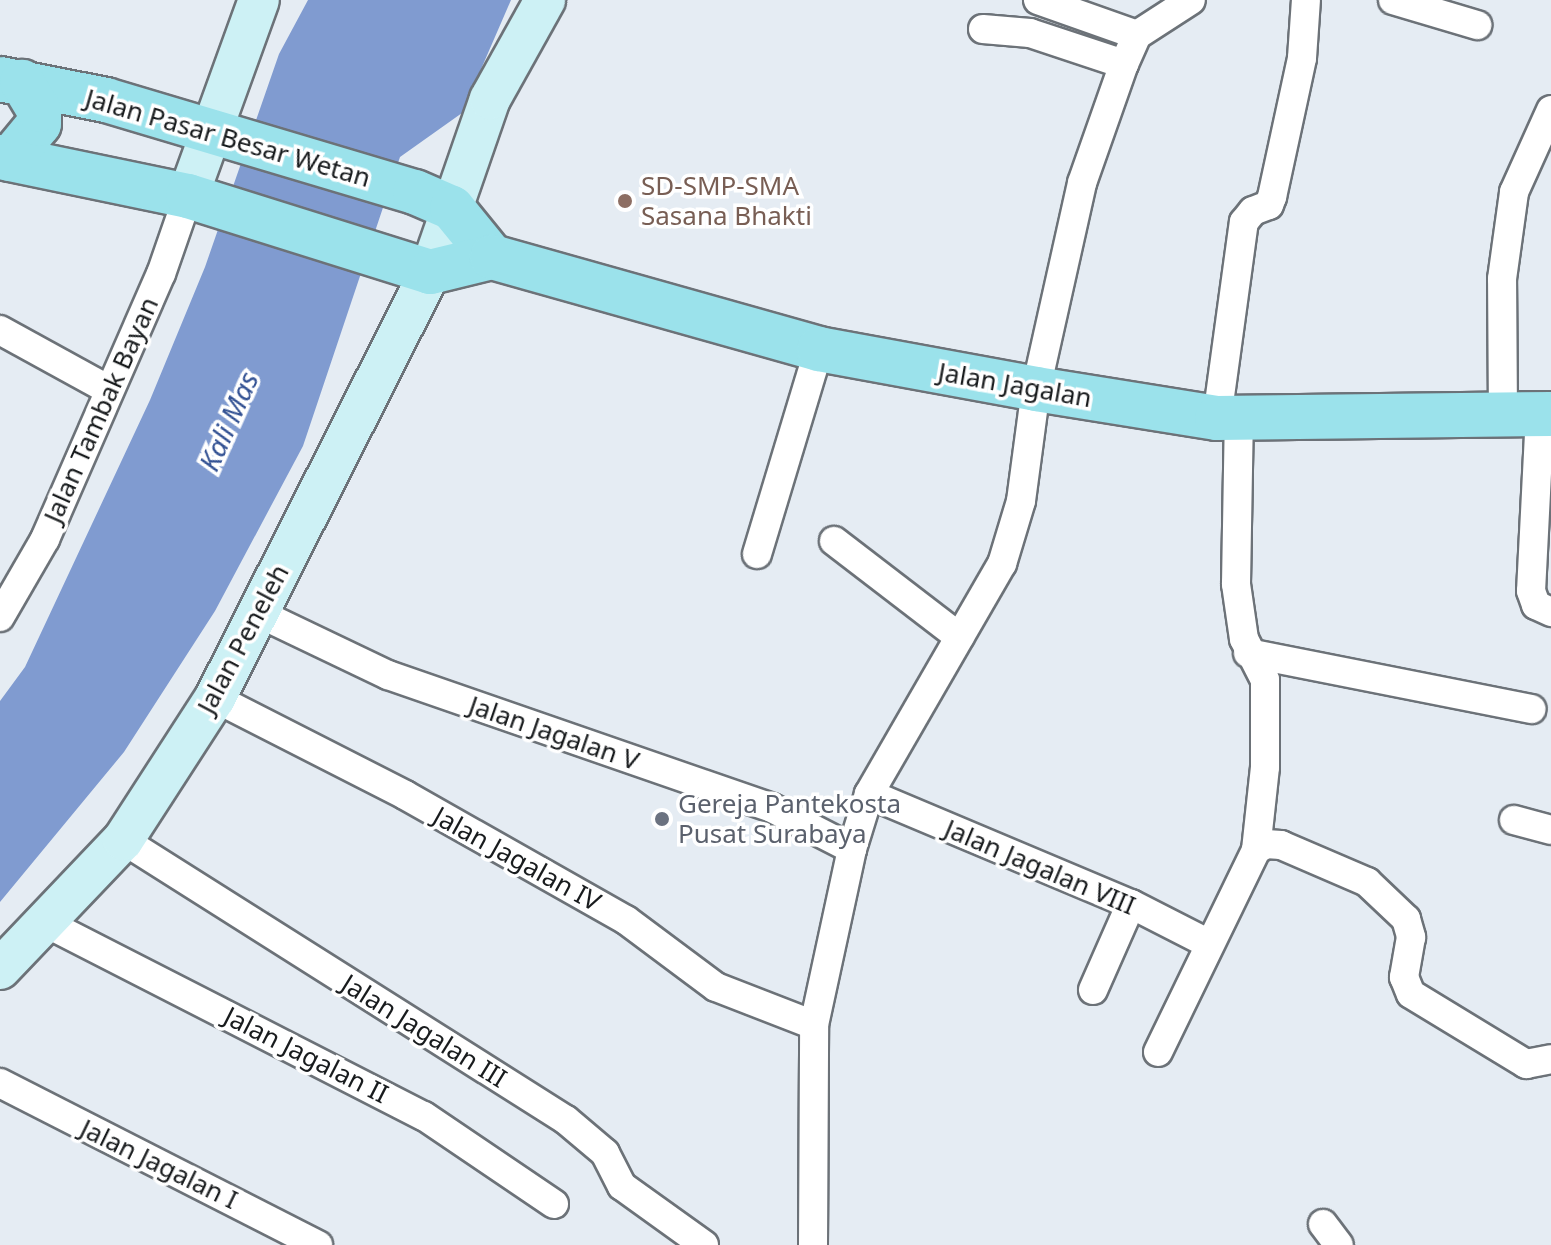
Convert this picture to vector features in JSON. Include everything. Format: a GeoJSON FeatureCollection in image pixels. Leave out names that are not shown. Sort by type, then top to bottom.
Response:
{"type":"FeatureCollection","features":[{"type":"Feature","properties":{"kind":"main road","name":"Jalan Pasar Besar Wetan"},"geometry":{"type":"LineString","coordinates":[[11,80],[226,135],[433,200]]}},
{"type":"Feature","properties":{"kind":"main road"},"geometry":{"type":"LineString","coordinates":[[5,158],[39,124],[39,110],[11,80]]}},
{"type":"Feature","properties":{"kind":"main road"},"geometry":{"type":"LineString","coordinates":[[5,158],[205,201],[430,272]]}},
{"type":"Feature","properties":{"kind":"main road"},"geometry":{"type":"LineString","coordinates":[[433,200],[492,257]]}},
{"type":"Feature","properties":{"kind":"main road","name":"Jalan Jagalan"},"geometry":{"type":"LineString","coordinates":[[430,272],[492,257],[819,349],[1036,389],[1228,418],[1531,415]]}},
{"type":"Feature","properties":{"kind":"street"},"geometry":{"type":"LineString","coordinates":[[205,201],[226,135],[259,0]]}},
{"type":"Feature","properties":{"kind":"street","name":"Jalan Peneleh"},"geometry":{"type":"LineString","coordinates":[[0,969],[48,924],[123,840],[215,698],[430,272],[433,200],[545,0]]}},
{"type":"Feature","properties":{"kind":"street"},"geometry":{"type":"LineString","coordinates":[[1038,0],[1137,35]]}},
{"type":"Feature","properties":{"kind":"street"},"geometry":{"type":"LineString","coordinates":[[1158,1052],[1256,850],[1265,767],[1265,680],[1248,653],[1236,584],[1228,418],[1244,222],[1253,211],[1269,205],[1272,197],[1302,58],[1306,0]]}},
{"type":"Feature","properties":{"kind":"street"},"geometry":{"type":"LineString","coordinates":[[1393,0],[1477,25]]}},
{"type":"Feature","properties":{"kind":"street"},"geometry":{"type":"LineString","coordinates":[[813,1245],[814,1025],[852,849],[869,794],[1002,564],[1021,501],[1036,389],[1082,183],[1137,35],[1180,3]]}},
{"type":"Feature","properties":{"kind":"street"},"geometry":{"type":"LineString","coordinates":[[983,29],[1030,33],[1124,64]]}},
{"type":"Feature","properties":{"kind":"street"},"geometry":{"type":"LineString","coordinates":[[1551,110],[1514,192],[1502,279],[1531,415],[1531,591],[1536,605],[1551,612]]}},
{"type":"Feature","properties":{"kind":"street","name":"Jalan Tambak Bayan"},"geometry":{"type":"LineString","coordinates":[[0,617],[45,539],[161,274],[205,201]]}},
{"type":"Feature","properties":{"kind":"street"},"geometry":{"type":"LineString","coordinates":[[0,330],[109,390]]}},
{"type":"Feature","properties":{"kind":"street"},"geometry":{"type":"LineString","coordinates":[[757,554],[819,349]]}},
{"type":"Feature","properties":{"kind":"street"},"geometry":{"type":"LineString","coordinates":[[834,541],[959,637]]}},
{"type":"Feature","properties":{"kind":"street","name":"Jalan Jagalan V"},"geometry":{"type":"LineString","coordinates":[[258,613],[388,675],[772,808],[852,849]]}},
{"type":"Feature","properties":{"kind":"street"},"geometry":{"type":"LineString","coordinates":[[1248,653],[1532,709]]}},
{"type":"Feature","properties":{"kind":"street","name":"Jalan Jagalan IV"},"geometry":{"type":"LineString","coordinates":[[215,698],[405,795],[626,920],[716,987],[814,1025]]}},
{"type":"Feature","properties":{"kind":"street","name":"Jalan Jagalan VIII"},"geometry":{"type":"LineString","coordinates":[[869,794],[1131,904],[1209,944]]}},
{"type":"Feature","properties":{"kind":"street"},"geometry":{"type":"LineString","coordinates":[[1514,820],[1551,830]]}},
{"type":"Feature","properties":{"kind":"street","name":"Jalan Jagalan III"},"geometry":{"type":"LineString","coordinates":[[123,840],[566,1120],[605,1153],[622,1186],[704,1245]]}},
{"type":"Feature","properties":{"kind":"street"},"geometry":{"type":"LineString","coordinates":[[1256,850],[1266,844],[1281,845],[1367,882],[1406,919],[1411,937],[1404,977],[1411,994],[1526,1064],[1551,1059]]}},
{"type":"Feature","properties":{"kind":"street"},"geometry":{"type":"LineString","coordinates":[[1093,990],[1131,904]]}},
{"type":"Feature","properties":{"kind":"street","name":"Jalan Jagalan II"},"geometry":{"type":"LineString","coordinates":[[48,924],[424,1116],[554,1204]]}},
{"type":"Feature","properties":{"kind":"street","name":"Jalan Jagalan I"},"geometry":{"type":"LineString","coordinates":[[0,1083],[318,1245]]}},
{"type":"Feature","properties":{"kind":"water","name":"Kali Mas"},"geometry":{"type":"Polygon","coordinates":[[[308,0],[511,0],[462,113],[400,157],[303,446],[215,611],[124,752],[0,902],[0,701],[25,667],[150,400],[205,267],[279,54],[308,0]]]}},
{"type":"Feature","properties":{"kind":"place","name":"SD-SMP-SMA Sasana Bhakti"},"geometry":{"type":"Point","coordinates":[625,201]}},
{"type":"Feature","properties":{"kind":"place","name":"Gereja Pantekosta Pusat Surabaya"},"geometry":{"type":"Point","coordinates":[662,819]}}]}
